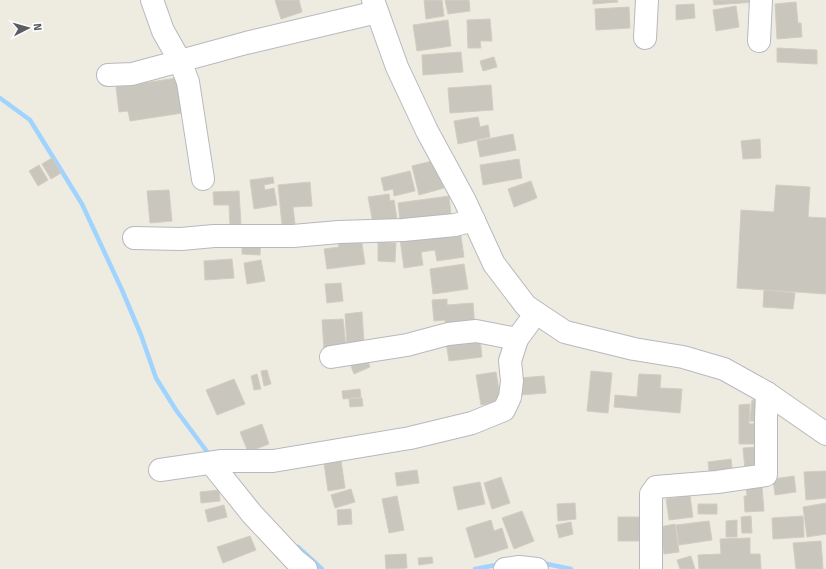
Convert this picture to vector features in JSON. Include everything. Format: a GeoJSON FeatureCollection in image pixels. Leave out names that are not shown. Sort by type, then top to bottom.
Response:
{"type":"FeatureCollection","features":[{"type":"Feature","properties":{"kind":"street"},"geometry":{"type":"LineString","coordinates":[[152,0],[164,31],[180,61],[188,82],[203,179]]}},
{"type":"Feature","properties":{"kind":"street"},"geometry":{"type":"LineString","coordinates":[[645,38],[647,0]]}},
{"type":"Feature","properties":{"kind":"street"},"geometry":{"type":"LineString","coordinates":[[759,41],[761,0]]}},
{"type":"Feature","properties":{"kind":"street"},"geometry":{"type":"LineString","coordinates":[[108,75],[132,74],[375,6],[397,67],[427,131],[465,201],[494,264],[526,306],[565,332],[634,348],[684,357],[724,369],[767,393],[826,434]]}},
{"type":"Feature","properties":{"kind":"street"},"geometry":{"type":"LineString","coordinates":[[134,238],[181,239],[214,236],[293,236],[455,226],[474,220]]}},
{"type":"Feature","properties":{"kind":"street"},"geometry":{"type":"LineString","coordinates":[[160,470],[216,462],[272,461],[410,438],[472,423],[504,410],[510,397],[512,380],[510,361],[517,339],[536,313]]}},
{"type":"Feature","properties":{"kind":"street"},"geometry":{"type":"LineString","coordinates":[[331,357],[407,345],[448,334],[476,331],[517,339]]}},
{"type":"Feature","properties":{"kind":"street"},"geometry":{"type":"LineString","coordinates":[[651,569],[651,494],[656,487],[717,482],[766,475],[767,393]]}},
{"type":"Feature","properties":{"kind":"street"},"geometry":{"type":"LineString","coordinates":[[216,462],[252,514],[294,560],[306,569]]}},
{"type":"Feature","properties":{"kind":"street"},"geometry":{"type":"LineString","coordinates":[[505,569],[520,567],[537,569]]}},
{"type":"Feature","properties":{"kind":"building"},"geometry":{"type":"Polygon","coordinates":[[[275,0],[299,0],[302,12],[281,19],[275,0]]]}},
{"type":"Feature","properties":{"kind":"building"},"geometry":{"type":"Polygon","coordinates":[[[424,0],[442,0],[444,16],[426,19],[424,0]]]}},
{"type":"Feature","properties":{"kind":"building"},"geometry":{"type":"Polygon","coordinates":[[[445,0],[469,0],[470,11],[448,14],[445,0]]]}},
{"type":"Feature","properties":{"kind":"building"},"geometry":{"type":"Polygon","coordinates":[[[593,0],[617,0],[618,2],[593,4],[593,0]]]}},
{"type":"Feature","properties":{"kind":"building"},"geometry":{"type":"Polygon","coordinates":[[[713,0],[754,0],[754,2],[714,5],[713,0]]]}},
{"type":"Feature","properties":{"kind":"building"},"geometry":{"type":"Polygon","coordinates":[[[796,2],[798,23],[801,23],[802,37],[777,39],[775,4],[796,2]]]}},
{"type":"Feature","properties":{"kind":"building"},"geometry":{"type":"Polygon","coordinates":[[[694,4],[695,18],[676,20],[676,5],[694,4]]]}},
{"type":"Feature","properties":{"kind":"building"},"geometry":{"type":"Polygon","coordinates":[[[736,6],[739,27],[716,31],[713,10],[736,6]]]}},
{"type":"Feature","properties":{"kind":"building"},"geometry":{"type":"Polygon","coordinates":[[[629,7],[630,28],[596,30],[595,9],[629,7]]]}},
{"type":"Feature","properties":{"kind":"building"},"geometry":{"type":"Polygon","coordinates":[[[490,19],[492,41],[480,41],[481,48],[468,48],[467,20],[490,19]]]}},
{"type":"Feature","properties":{"kind":"building"},"geometry":{"type":"Polygon","coordinates":[[[448,20],[451,46],[417,51],[413,25],[448,20]]]}},
{"type":"Feature","properties":{"kind":"building"},"geometry":{"type":"Polygon","coordinates":[[[777,48],[817,50],[817,64],[777,62],[777,48]]]}},
{"type":"Feature","properties":{"kind":"building"},"geometry":{"type":"Polygon","coordinates":[[[461,52],[463,72],[423,75],[422,55],[461,52]]]}},
{"type":"Feature","properties":{"kind":"building"},"geometry":{"type":"Polygon","coordinates":[[[494,57],[497,67],[483,71],[480,61],[494,57]]]}},
{"type":"Feature","properties":{"kind":"building"},"geometry":{"type":"Polygon","coordinates":[[[184,77],[189,112],[130,121],[128,111],[119,112],[116,87],[184,77]]]}},
{"type":"Feature","properties":{"kind":"building"},"geometry":{"type":"Polygon","coordinates":[[[491,85],[493,110],[450,113],[448,88],[491,85]]]}},
{"type":"Feature","properties":{"kind":"building"},"geometry":{"type":"Polygon","coordinates":[[[478,117],[480,127],[488,125],[490,137],[458,144],[454,121],[478,117]]]}},
{"type":"Feature","properties":{"kind":"building"},"geometry":{"type":"Polygon","coordinates":[[[513,134],[516,150],[480,157],[477,141],[513,134]]]}},
{"type":"Feature","properties":{"kind":"building"},"geometry":{"type":"Polygon","coordinates":[[[760,139],[761,158],[743,159],[741,141],[760,139]]]}},
{"type":"Feature","properties":{"kind":"building"},"geometry":{"type":"Polygon","coordinates":[[[52,158],[61,173],[51,179],[42,164],[52,158]]]}},
{"type":"Feature","properties":{"kind":"building"},"geometry":{"type":"Polygon","coordinates":[[[519,159],[522,178],[483,185],[480,165],[519,159]]]}},
{"type":"Feature","properties":{"kind":"building"},"geometry":{"type":"Polygon","coordinates":[[[436,160],[444,188],[419,195],[412,166],[436,160]]]}},
{"type":"Feature","properties":{"kind":"building"},"geometry":{"type":"Polygon","coordinates":[[[39,165],[48,180],[38,186],[29,171],[39,165]]]}},
{"type":"Feature","properties":{"kind":"building"},"geometry":{"type":"Polygon","coordinates":[[[410,171],[415,191],[394,196],[393,189],[384,191],[381,178],[410,171]]]}},
{"type":"Feature","properties":{"kind":"building"},"geometry":{"type":"Polygon","coordinates":[[[273,177],[274,183],[264,185],[265,190],[274,188],[277,205],[254,209],[250,180],[273,177]]]}},
{"type":"Feature","properties":{"kind":"building"},"geometry":{"type":"Polygon","coordinates":[[[531,181],[537,198],[514,207],[508,189],[531,181]]]}},
{"type":"Feature","properties":{"kind":"building"},"geometry":{"type":"Polygon","coordinates":[[[310,182],[312,206],[293,207],[295,224],[282,225],[278,185],[310,182]]]}},
{"type":"Feature","properties":{"kind":"building"},"geometry":{"type":"Polygon","coordinates":[[[776,185],[810,187],[808,217],[826,218],[826,294],[737,288],[741,210],[774,212],[776,185]]]}},
{"type":"Feature","properties":{"kind":"building"},"geometry":{"type":"Polygon","coordinates":[[[169,190],[172,221],[150,223],[147,191],[169,190]]]}},
{"type":"Feature","properties":{"kind":"building"},"geometry":{"type":"Polygon","coordinates":[[[239,191],[241,225],[230,226],[229,205],[214,205],[213,192],[239,191]]]}},
{"type":"Feature","properties":{"kind":"building"},"geometry":{"type":"Polygon","coordinates":[[[389,194],[390,201],[394,200],[397,219],[373,223],[368,197],[389,194]]]}},
{"type":"Feature","properties":{"kind":"building"},"geometry":{"type":"Polygon","coordinates":[[[449,196],[451,215],[400,221],[398,203],[449,196]]]}},
{"type":"Feature","properties":{"kind":"building"},"geometry":{"type":"Polygon","coordinates":[[[460,230],[464,257],[437,261],[435,250],[421,252],[423,265],[404,268],[400,239],[460,230]]]}},
{"type":"Feature","properties":{"kind":"building"},"geometry":{"type":"Polygon","coordinates":[[[242,237],[261,237],[260,255],[242,254],[242,237]]]}},
{"type":"Feature","properties":{"kind":"building"},"geometry":{"type":"Polygon","coordinates":[[[361,237],[365,264],[327,269],[324,249],[339,247],[338,241],[361,237]]]}},
{"type":"Feature","properties":{"kind":"building"},"geometry":{"type":"Polygon","coordinates":[[[378,242],[396,243],[395,262],[378,261],[378,242]]]}},
{"type":"Feature","properties":{"kind":"building"},"geometry":{"type":"Polygon","coordinates":[[[232,259],[234,278],[205,280],[204,261],[232,259]]]}},
{"type":"Feature","properties":{"kind":"building"},"geometry":{"type":"Polygon","coordinates":[[[261,260],[265,281],[247,284],[244,263],[261,260]]]}},
{"type":"Feature","properties":{"kind":"building"},"geometry":{"type":"Polygon","coordinates":[[[464,264],[468,289],[433,294],[430,269],[464,264]]]}},
{"type":"Feature","properties":{"kind":"building"},"geometry":{"type":"Polygon","coordinates":[[[341,283],[343,301],[327,303],[325,284],[341,283]]]}},
{"type":"Feature","properties":{"kind":"building"},"geometry":{"type":"Polygon","coordinates":[[[764,290],[795,293],[793,309],[763,307],[764,290]]]}},
{"type":"Feature","properties":{"kind":"building"},"geometry":{"type":"Polygon","coordinates":[[[447,299],[447,305],[473,303],[475,328],[446,330],[445,320],[434,321],[432,300],[447,299]]]}},
{"type":"Feature","properties":{"kind":"building"},"geometry":{"type":"Polygon","coordinates":[[[362,312],[364,344],[347,346],[345,314],[362,312]]]}},
{"type":"Feature","properties":{"kind":"building"},"geometry":{"type":"Polygon","coordinates":[[[343,319],[346,347],[324,349],[322,320],[343,319]]]}},
{"type":"Feature","properties":{"kind":"building"},"geometry":{"type":"Polygon","coordinates":[[[480,338],[482,357],[449,361],[446,342],[480,338]]]}},
{"type":"Feature","properties":{"kind":"building"},"geometry":{"type":"Polygon","coordinates":[[[366,356],[370,367],[354,374],[350,363],[366,356]]]}},
{"type":"Feature","properties":{"kind":"building"},"geometry":{"type":"Polygon","coordinates":[[[267,370],[271,384],[264,386],[261,371],[267,370]]]}},
{"type":"Feature","properties":{"kind":"building"},"geometry":{"type":"Polygon","coordinates":[[[591,371],[612,373],[608,413],[587,411],[591,371]]]}},
{"type":"Feature","properties":{"kind":"building"},"geometry":{"type":"Polygon","coordinates":[[[496,372],[501,402],[481,405],[476,375],[496,372]]]}},
{"type":"Feature","properties":{"kind":"building"},"geometry":{"type":"Polygon","coordinates":[[[257,374],[261,389],[254,390],[251,376],[257,374]]]}},
{"type":"Feature","properties":{"kind":"building"},"geometry":{"type":"Polygon","coordinates":[[[639,374],[661,375],[660,388],[682,389],[680,413],[614,407],[615,395],[637,397],[639,374]]]}},
{"type":"Feature","properties":{"kind":"building"},"geometry":{"type":"Polygon","coordinates":[[[544,376],[546,393],[520,395],[519,378],[544,376]]]}},
{"type":"Feature","properties":{"kind":"building"},"geometry":{"type":"Polygon","coordinates":[[[234,379],[245,404],[217,415],[206,390],[234,379]]]}},
{"type":"Feature","properties":{"kind":"building"},"geometry":{"type":"Polygon","coordinates":[[[360,389],[361,397],[343,399],[342,391],[360,389]]]}},
{"type":"Feature","properties":{"kind":"building"},"geometry":{"type":"Polygon","coordinates":[[[362,398],[363,406],[350,407],[349,399],[362,398]]]}},
{"type":"Feature","properties":{"kind":"building"},"geometry":{"type":"Polygon","coordinates":[[[752,400],[764,401],[762,422],[750,421],[752,400]]]}},
{"type":"Feature","properties":{"kind":"building"},"geometry":{"type":"Polygon","coordinates":[[[750,404],[749,424],[763,423],[763,444],[739,444],[739,405],[750,404]]]}},
{"type":"Feature","properties":{"kind":"building"},"geometry":{"type":"Polygon","coordinates":[[[262,424],[269,444],[248,452],[240,432],[262,424]]]}},
{"type":"Feature","properties":{"kind":"building"},"geometry":{"type":"Polygon","coordinates":[[[758,447],[760,469],[745,470],[743,448],[758,447]]]}},
{"type":"Feature","properties":{"kind":"building"},"geometry":{"type":"Polygon","coordinates":[[[340,454],[345,488],[328,491],[323,456],[340,454]]]}},
{"type":"Feature","properties":{"kind":"building"},"geometry":{"type":"Polygon","coordinates":[[[731,459],[733,476],[710,479],[708,462],[731,459]]]}},
{"type":"Feature","properties":{"kind":"building"},"geometry":{"type":"Polygon","coordinates":[[[417,470],[419,483],[397,486],[395,473],[417,470]]]}},
{"type":"Feature","properties":{"kind":"building"},"geometry":{"type":"Polygon","coordinates":[[[826,471],[826,498],[806,500],[804,472],[826,471]]]}},
{"type":"Feature","properties":{"kind":"building"},"geometry":{"type":"Polygon","coordinates":[[[794,476],[796,492],[775,495],[773,479],[794,476]]]}},
{"type":"Feature","properties":{"kind":"building"},"geometry":{"type":"Polygon","coordinates":[[[501,477],[510,503],[492,509],[484,483],[501,477]]]}},
{"type":"Feature","properties":{"kind":"building"},"geometry":{"type":"Polygon","coordinates":[[[480,482],[485,504],[458,510],[453,487],[480,482]]]}},
{"type":"Feature","properties":{"kind":"building"},"geometry":{"type":"Polygon","coordinates":[[[762,486],[764,511],[745,512],[744,496],[747,496],[746,487],[762,486]]]}},
{"type":"Feature","properties":{"kind":"building"},"geometry":{"type":"Polygon","coordinates":[[[351,489],[355,502],[335,508],[331,495],[351,489]]]}},
{"type":"Feature","properties":{"kind":"building"},"geometry":{"type":"Polygon","coordinates":[[[219,490],[220,501],[201,503],[200,492],[219,490]]]}},
{"type":"Feature","properties":{"kind":"building"},"geometry":{"type":"Polygon","coordinates":[[[397,496],[404,530],[389,533],[382,499],[397,496]]]}},
{"type":"Feature","properties":{"kind":"building"},"geometry":{"type":"Polygon","coordinates":[[[690,496],[693,517],[669,520],[666,499],[690,496]]]}},
{"type":"Feature","properties":{"kind":"building"},"geometry":{"type":"Polygon","coordinates":[[[575,503],[576,519],[558,521],[557,504],[575,503]]]}},
{"type":"Feature","properties":{"kind":"building"},"geometry":{"type":"Polygon","coordinates":[[[826,503],[826,534],[807,537],[803,507],[826,503]]]}},
{"type":"Feature","properties":{"kind":"building"},"geometry":{"type":"Polygon","coordinates":[[[698,504],[717,504],[717,514],[698,514],[698,504]]]}},
{"type":"Feature","properties":{"kind":"building"},"geometry":{"type":"Polygon","coordinates":[[[224,505],[227,517],[208,522],[205,510],[224,505]]]}},
{"type":"Feature","properties":{"kind":"building"},"geometry":{"type":"Polygon","coordinates":[[[351,509],[352,524],[338,525],[337,510],[351,509]]]}},
{"type":"Feature","properties":{"kind":"building"},"geometry":{"type":"Polygon","coordinates":[[[522,511],[534,541],[514,549],[502,518],[522,511]]]}},
{"type":"Feature","properties":{"kind":"building"},"geometry":{"type":"Polygon","coordinates":[[[751,516],[752,533],[742,533],[741,517],[751,516]]]}},
{"type":"Feature","properties":{"kind":"building"},"geometry":{"type":"Polygon","coordinates":[[[803,516],[804,537],[773,539],[772,518],[803,516]]]}},
{"type":"Feature","properties":{"kind":"building"},"geometry":{"type":"Polygon","coordinates":[[[618,517],[645,517],[645,541],[618,541],[618,517]]]}},
{"type":"Feature","properties":{"kind":"building"},"geometry":{"type":"Polygon","coordinates":[[[491,520],[494,531],[502,528],[508,548],[475,558],[466,528],[491,520]]]}},
{"type":"Feature","properties":{"kind":"building"},"geometry":{"type":"Polygon","coordinates":[[[737,520],[737,537],[726,537],[726,521],[737,520]]]}},
{"type":"Feature","properties":{"kind":"building"},"geometry":{"type":"Polygon","coordinates":[[[709,521],[712,540],[679,545],[676,525],[709,521]]]}},
{"type":"Feature","properties":{"kind":"building"},"geometry":{"type":"Polygon","coordinates":[[[571,522],[573,534],[559,538],[556,525],[571,522]]]}},
{"type":"Feature","properties":{"kind":"building"},"geometry":{"type":"Polygon","coordinates":[[[675,524],[679,552],[664,554],[660,527],[675,524]]]}},
{"type":"Feature","properties":{"kind":"building"},"geometry":{"type":"Polygon","coordinates":[[[250,536],[256,550],[223,563],[217,547],[250,536]]]}},
{"type":"Feature","properties":{"kind":"building"},"geometry":{"type":"Polygon","coordinates":[[[750,538],[750,554],[760,554],[761,569],[699,569],[698,555],[721,554],[720,539],[750,538]]]}},
{"type":"Feature","properties":{"kind":"building"},"geometry":{"type":"Polygon","coordinates":[[[821,541],[823,569],[796,569],[793,543],[821,541]]]}},
{"type":"Feature","properties":{"kind":"building"},"geometry":{"type":"Polygon","coordinates":[[[406,554],[407,568],[386,569],[385,555],[406,554]]]}},
{"type":"Feature","properties":{"kind":"building"},"geometry":{"type":"Polygon","coordinates":[[[691,556],[695,569],[680,569],[677,560],[691,556]]]}},
{"type":"Feature","properties":{"kind":"building"},"geometry":{"type":"Polygon","coordinates":[[[432,557],[433,563],[419,565],[418,558],[432,557]]]}},
{"type":"Feature","properties":{"kind":"waterway"},"geometry":{"type":"LineString","coordinates":[[0,98],[30,120],[82,204],[122,290],[141,335],[156,378],[176,410],[211,457]]}},
{"type":"Feature","properties":{"kind":"waterway"},"geometry":{"type":"LineString","coordinates":[[298,547],[322,569]]}},
{"type":"Feature","properties":{"kind":"waterway"},"geometry":{"type":"LineString","coordinates":[[542,563],[571,569]]}},
{"type":"Feature","properties":{"kind":"waterway"},"geometry":{"type":"LineString","coordinates":[[475,569],[501,564]]}}]}
